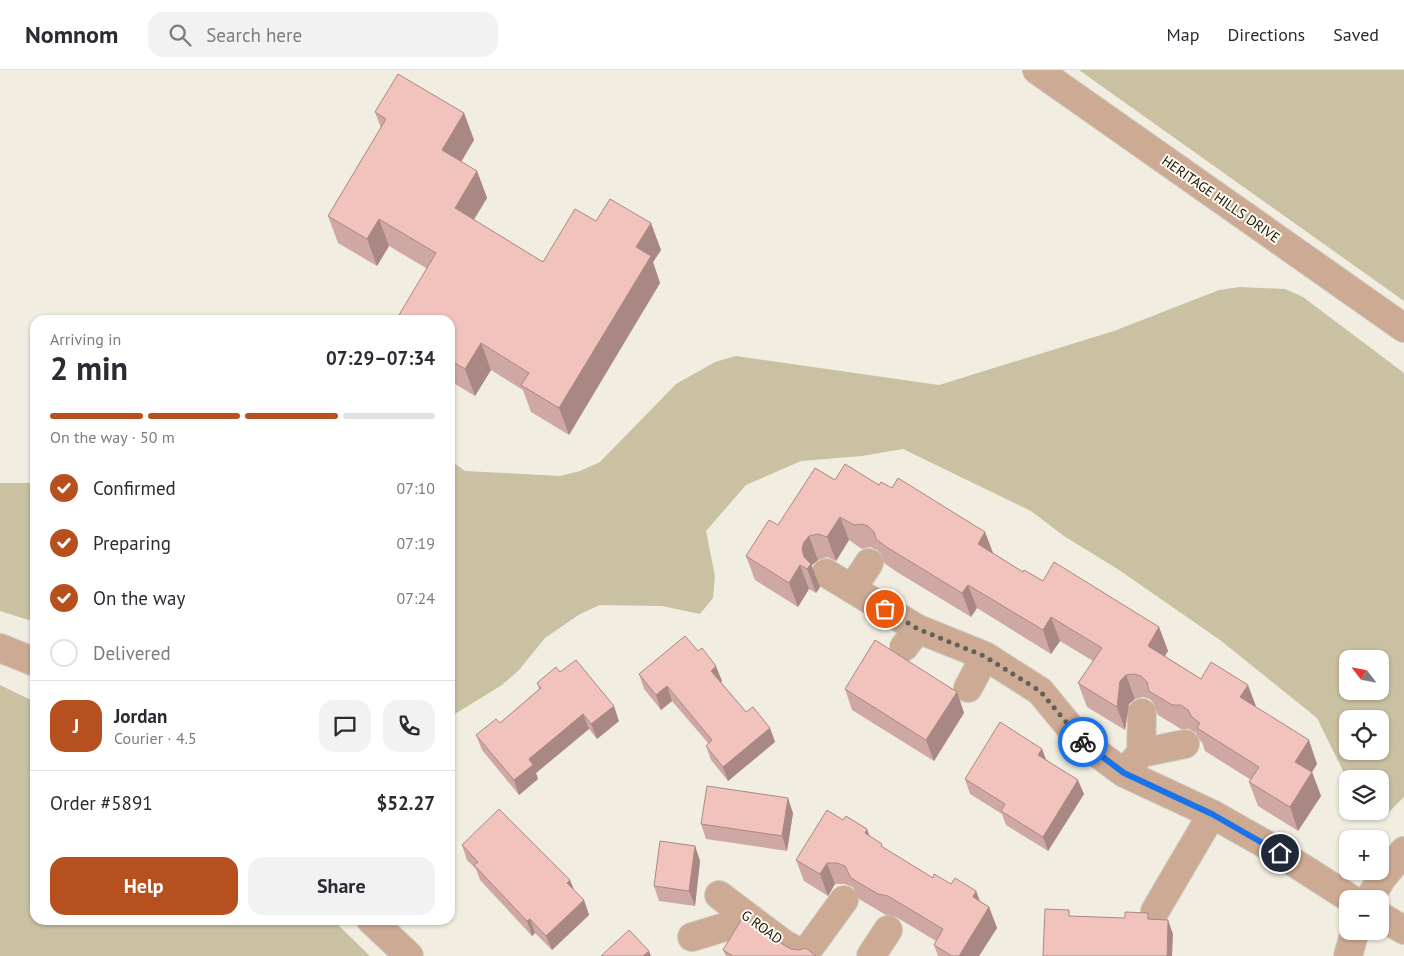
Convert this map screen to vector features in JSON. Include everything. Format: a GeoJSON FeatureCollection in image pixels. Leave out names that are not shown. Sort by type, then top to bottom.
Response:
{"type":"FeatureCollection","features":[{"type":"Feature","properties":{"kind":"street","name":"HERITAGE HILLS DRIVE"},"geometry":{"type":"LineString","coordinates":[[1037,70],[1404,328]]}},
{"type":"Feature","properties":{"kind":"street"},"geometry":{"type":"LineString","coordinates":[[852,589],[869,563]]}},
{"type":"Feature","properties":{"kind":"street"},"geometry":{"type":"LineString","coordinates":[[826,574],[852,589],[911,638],[984,656],[1040,691],[1082,742],[1124,773],[1212,814],[1271,835],[1340,890]]}},
{"type":"Feature","properties":{"kind":"street"},"geometry":{"type":"LineString","coordinates":[[0,648],[30,660]]}},
{"type":"Feature","properties":{"kind":"street"},"geometry":{"type":"LineString","coordinates":[[968,688],[984,656]]}},
{"type":"Feature","properties":{"kind":"street"},"geometry":{"type":"LineString","coordinates":[[1124,773],[1141,752],[1142,713]]}},
{"type":"Feature","properties":{"kind":"street"},"geometry":{"type":"LineString","coordinates":[[1141,752],[1185,744]]}},
{"type":"Feature","properties":{"kind":"street"},"geometry":{"type":"LineString","coordinates":[[1155,911],[1212,814]]}},
{"type":"Feature","properties":{"kind":"street"},"geometry":{"type":"LineString","coordinates":[[1375,890],[1404,851]]}},
{"type":"Feature","properties":{"kind":"street","name":"G ROAD"},"geometry":{"type":"LineString","coordinates":[[719,895],[805,956]]}},
{"type":"Feature","properties":{"kind":"street"},"geometry":{"type":"LineString","coordinates":[[805,956],[844,900]]}},
{"type":"Feature","properties":{"kind":"street"},"geometry":{"type":"LineString","coordinates":[[692,937],[751,919]]}},
{"type":"Feature","properties":{"kind":"street"},"geometry":{"type":"LineString","coordinates":[[1389,921],[1404,930]]}},
{"type":"Feature","properties":{"kind":"street"},"geometry":{"type":"LineString","coordinates":[[376,925],[409,956]]}},
{"type":"Feature","properties":{"kind":"street"},"geometry":{"type":"LineString","coordinates":[[871,956],[888,930]]}},
{"type":"Feature","properties":{"kind":"street"},"geometry":{"type":"LineString","coordinates":[[1348,956],[1352,940]]}},
{"type":"Feature","properties":{"kind":"shaded area"},"geometry":{"type":"Polygon","coordinates":[[[1079,70],[1404,70],[1404,301],[1079,70]]]}},
{"type":"Feature","properties":{"kind":"shaded area"},"geometry":{"type":"Polygon","coordinates":[[[1240,287],[1285,289],[1303,297],[1404,373],[1404,797],[1389,812],[1389,770],[1343,770],[1317,718],[1220,640],[1119,570],[1064,536],[1031,511],[903,449],[862,456],[801,461],[746,485],[706,531],[715,576],[713,598],[700,614],[662,606],[600,605],[580,614],[545,638],[519,670],[502,685],[455,714],[455,464],[465,471],[560,476],[580,471],[600,462],[676,384],[715,362],[736,356],[939,385],[1114,331],[1219,290],[1240,287]]]}},
{"type":"Feature","properties":{"kind":"shaded area"},"geometry":{"type":"Polygon","coordinates":[[[0,483],[30,483],[30,620],[0,611],[0,483]]]}},
{"type":"Feature","properties":{"kind":"shaded area"},"geometry":{"type":"Polygon","coordinates":[[[0,685],[30,700],[30,925],[338,925],[370,956],[0,956],[0,685]]]}},
{"type":"Feature","properties":{"kind":"building"},"geometry":{"type":"Polygon","coordinates":[[[398,74],[464,113],[442,150],[477,171],[455,208],[543,262],[575,209],[596,221],[610,199],[651,223],[636,247],[651,256],[559,408],[521,385],[529,373],[481,343],[465,369],[455,363],[455,315],[399,315],[436,253],[379,219],[367,239],[328,216],[386,119],[375,112],[398,74]]]}},
{"type":"Feature","properties":{"kind":"building"},"geometry":{"type":"Polygon","coordinates":[[[845,464],[879,485],[881,482],[892,488],[898,478],[985,532],[978,544],[1023,572],[1024,570],[1043,581],[1054,562],[1159,627],[1148,646],[1201,679],[1211,662],[1248,685],[1240,697],[1309,740],[1295,762],[1312,772],[1290,807],[1249,782],[1259,767],[1197,728],[1200,723],[1181,705],[1172,705],[1149,691],[1147,682],[1141,676],[1134,674],[1126,675],[1120,681],[1117,707],[1078,683],[1102,648],[1051,617],[1043,630],[968,585],[962,593],[888,548],[876,539],[874,532],[868,526],[862,524],[854,525],[840,517],[827,537],[818,534],[809,536],[804,542],[802,549],[804,557],[811,564],[807,569],[800,565],[789,583],[746,556],[769,520],[778,525],[815,468],[835,480],[845,464]]]}},
{"type":"Feature","properties":{"kind":"building"},"geometry":{"type":"Polygon","coordinates":[[[685,636],[698,651],[702,648],[716,666],[711,671],[746,712],[753,707],[770,728],[723,767],[706,746],[712,740],[667,686],[656,695],[639,674],[685,636]]]}},
{"type":"Feature","properties":{"kind":"building"},"geometry":{"type":"Polygon","coordinates":[[[875,640],[957,692],[926,740],[845,689],[875,640]]]}},
{"type":"Feature","properties":{"kind":"building"},"geometry":{"type":"Polygon","coordinates":[[[576,660],[614,706],[591,724],[583,714],[529,759],[533,765],[514,780],[476,735],[496,719],[500,723],[541,688],[537,683],[556,667],[560,672],[576,660]]]}},
{"type":"Feature","properties":{"kind":"building"},"geometry":{"type":"Polygon","coordinates":[[[1000,722],[1042,749],[1038,755],[1078,780],[1043,837],[1001,811],[1005,804],[965,779],[1000,722]]]}},
{"type":"Feature","properties":{"kind":"building"},"geometry":{"type":"Polygon","coordinates":[[[707,786],[788,798],[782,836],[701,824],[707,786]]]}},
{"type":"Feature","properties":{"kind":"building"},"geometry":{"type":"Polygon","coordinates":[[[499,809],[570,880],[567,883],[584,900],[546,936],[530,919],[527,921],[474,865],[478,862],[462,845],[499,809]]]}},
{"type":"Feature","properties":{"kind":"building"},"geometry":{"type":"Polygon","coordinates":[[[827,810],[843,820],[846,816],[867,829],[865,833],[882,844],[881,846],[933,878],[934,874],[951,884],[955,878],[976,891],[973,897],[989,907],[959,956],[952,956],[934,945],[943,929],[888,896],[878,894],[851,878],[845,866],[837,863],[827,863],[820,874],[796,860],[827,810]]]}},
{"type":"Feature","properties":{"kind":"building"},"geometry":{"type":"Polygon","coordinates":[[[660,841],[695,846],[689,891],[654,886],[660,841]]]}},
{"type":"Feature","properties":{"kind":"building"},"geometry":{"type":"Polygon","coordinates":[[[1045,909],[1069,910],[1069,916],[1125,918],[1125,912],[1148,913],[1148,919],[1168,920],[1167,956],[1043,956],[1045,909]]]}},
{"type":"Feature","properties":{"kind":"building"},"geometry":{"type":"Polygon","coordinates":[[[743,917],[791,949],[799,950],[806,948],[816,956],[733,956],[723,950],[743,917]]]}},
{"type":"Feature","properties":{"kind":"building"},"geometry":{"type":"Polygon","coordinates":[[[629,930],[649,951],[643,956],[601,956],[629,930]]]}},
{"type":"Feature","properties":{"kind":"way so far"},"geometry":{"type":"LineString","coordinates":[[885,609],[918,629],[984,656],[1040,691],[1083,742]]}},
{"type":"Feature","properties":{"kind":"route"},"geometry":{"type":"LineString","coordinates":[[1083,742],[1124,773],[1212,814],[1280,853]]}}]}
